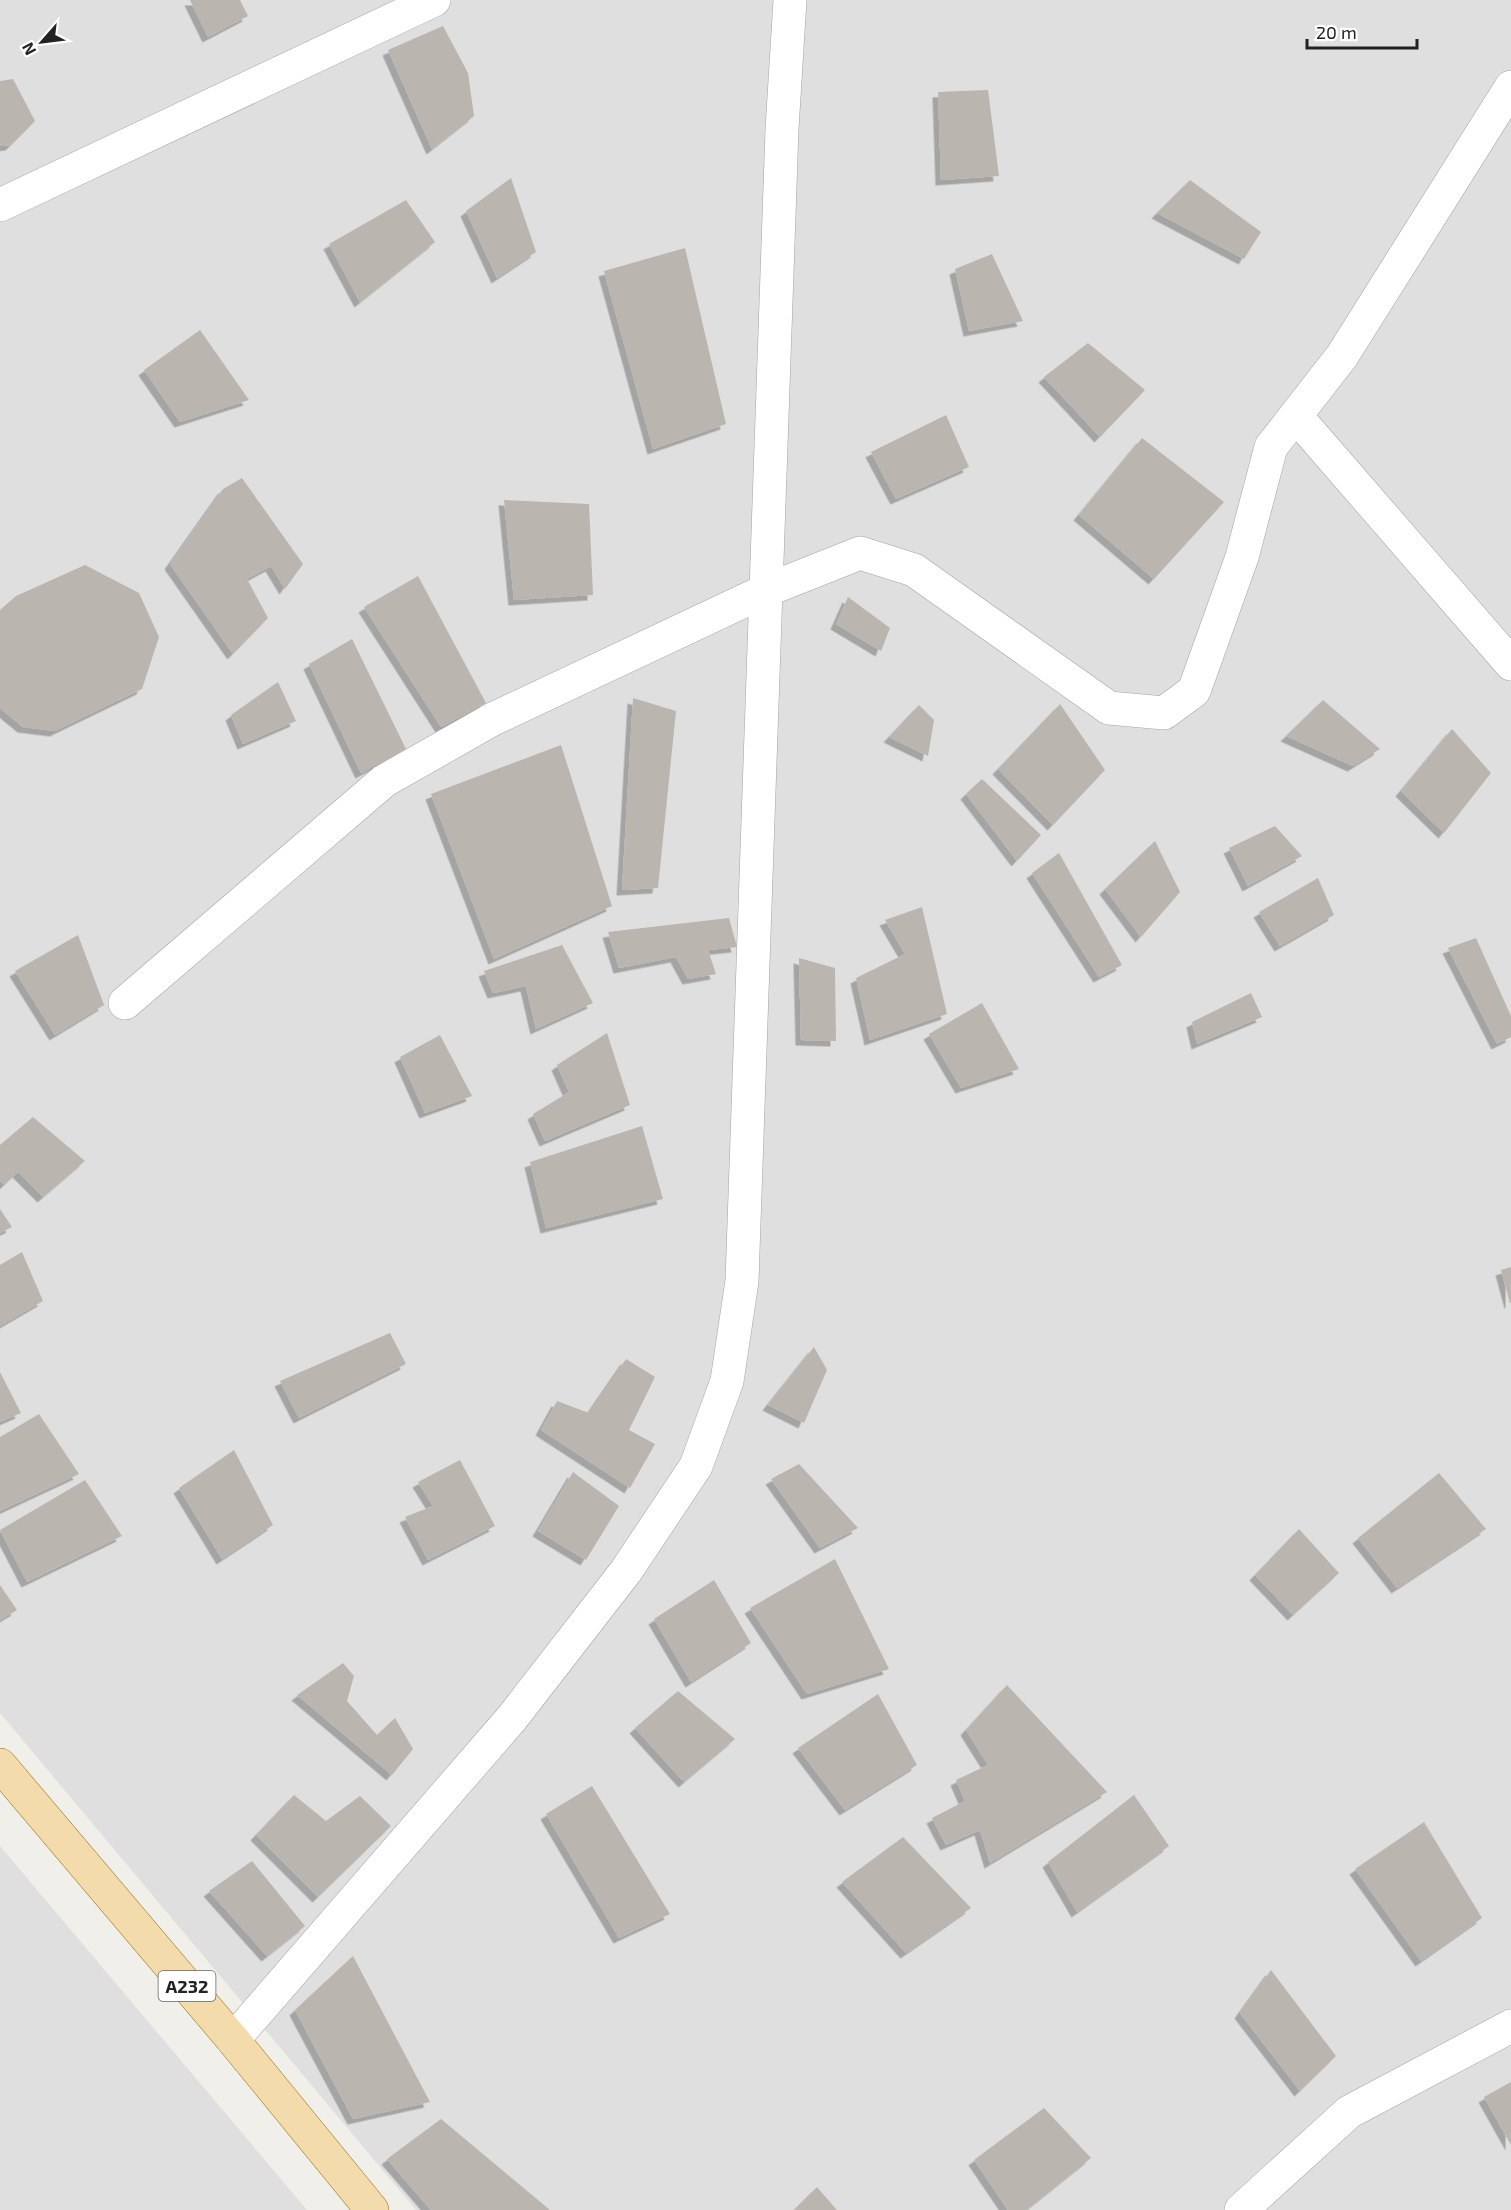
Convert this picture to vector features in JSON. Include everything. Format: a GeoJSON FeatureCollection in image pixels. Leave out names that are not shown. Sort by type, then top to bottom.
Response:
{"type":"FeatureCollection","features":[{"type":"Feature","properties":{"kind":"main road","name":"A232"},"geometry":{"type":"LineString","coordinates":[[0,1765],[233,2040],[372,2210]]}},
{"type":"Feature","properties":{"kind":"street"},"geometry":{"type":"LineString","coordinates":[[0,205],[434,0]]}},
{"type":"Feature","properties":{"kind":"street"},"geometry":{"type":"LineString","coordinates":[[233,2040],[512,1718],[626,1571],[696,1466],[727,1381],[742,1281],[782,129],[790,0]]}},
{"type":"Feature","properties":{"kind":"street"},"geometry":{"type":"LineString","coordinates":[[125,1003],[384,781],[494,719],[766,590],[860,553],[914,570],[1109,708],[1164,713],[1194,691],[1242,557],[1271,447],[1342,356],[1511,87]]}},
{"type":"Feature","properties":{"kind":"street"},"geometry":{"type":"LineString","coordinates":[[1296,416],[1511,664]]}},
{"type":"Feature","properties":{"kind":"street"},"geometry":{"type":"LineString","coordinates":[[1241,2210],[1348,2112],[1511,2026]]}},
{"type":"Feature","properties":{"kind":"shaded area"},"geometry":{"type":"Polygon","coordinates":[[[0,0],[1511,0],[1511,2210],[416,2210],[0,1713],[0,0]]]}},
{"type":"Feature","properties":{"kind":"shaded area"},"geometry":{"type":"Polygon","coordinates":[[[0,1846],[307,2210],[0,2210],[0,1846]]]}},
{"type":"Feature","properties":{"kind":"building"},"geometry":{"type":"Polygon","coordinates":[[[190,0],[240,0],[248,16],[208,37],[190,0]]]}},
{"type":"Feature","properties":{"kind":"building"},"geometry":{"type":"Polygon","coordinates":[[[443,26],[468,73],[474,116],[432,149],[388,50],[443,26]]]}},
{"type":"Feature","properties":{"kind":"building"},"geometry":{"type":"Polygon","coordinates":[[[13,79],[35,121],[11,145],[0,146],[0,81],[13,79]]]}},
{"type":"Feature","properties":{"kind":"building"},"geometry":{"type":"Polygon","coordinates":[[[988,90],[999,176],[941,180],[938,92],[988,90]]]}},
{"type":"Feature","properties":{"kind":"building"},"geometry":{"type":"Polygon","coordinates":[[[511,178],[536,252],[497,278],[466,211],[511,178]]]}},
{"type":"Feature","properties":{"kind":"building"},"geometry":{"type":"Polygon","coordinates":[[[1190,180],[1261,232],[1244,259],[1157,213],[1190,180]]]}},
{"type":"Feature","properties":{"kind":"building"},"geometry":{"type":"Polygon","coordinates":[[[406,200],[435,242],[360,302],[329,244],[406,200]]]}},
{"type":"Feature","properties":{"kind":"building"},"geometry":{"type":"Polygon","coordinates":[[[685,248],[726,424],[653,449],[604,271],[685,248]]]}},
{"type":"Feature","properties":{"kind":"building"},"geometry":{"type":"Polygon","coordinates":[[[992,254],[1023,321],[969,331],[955,269],[992,254]]]}},
{"type":"Feature","properties":{"kind":"building"},"geometry":{"type":"Polygon","coordinates":[[[200,330],[249,400],[180,422],[144,370],[200,330]]]}},
{"type":"Feature","properties":{"kind":"building"},"geometry":{"type":"Polygon","coordinates":[[[1088,343],[1145,390],[1100,437],[1044,377],[1088,343]]]}},
{"type":"Feature","properties":{"kind":"building"},"geometry":{"type":"Polygon","coordinates":[[[946,415],[969,467],[896,499],[871,452],[946,415]]]}},
{"type":"Feature","properties":{"kind":"building"},"geometry":{"type":"Polygon","coordinates":[[[1142,438],[1224,502],[1154,579],[1079,515],[1142,438]]]}},
{"type":"Feature","properties":{"kind":"building"},"geometry":{"type":"Polygon","coordinates":[[[242,478],[303,564],[285,589],[271,566],[247,579],[268,618],[233,654],[170,564],[223,489],[242,478]]]}},
{"type":"Feature","properties":{"kind":"building"},"geometry":{"type":"Polygon","coordinates":[[[504,500],[589,504],[593,595],[514,600],[504,500]]]}},
{"type":"Feature","properties":{"kind":"building"},"geometry":{"type":"Polygon","coordinates":[[[85,565],[139,593],[159,637],[142,689],[55,731],[23,727],[0,708],[0,610],[16,596],[85,565]]]}},
{"type":"Feature","properties":{"kind":"building"},"geometry":{"type":"Polygon","coordinates":[[[418,576],[486,703],[441,727],[364,607],[418,576]]]}},
{"type":"Feature","properties":{"kind":"building"},"geometry":{"type":"Polygon","coordinates":[[[848,597],[890,628],[881,651],[836,624],[848,597]]]}},
{"type":"Feature","properties":{"kind":"building"},"geometry":{"type":"Polygon","coordinates":[[[352,639],[406,749],[361,773],[309,664],[352,639]]]}},
{"type":"Feature","properties":{"kind":"building"},"geometry":{"type":"Polygon","coordinates":[[[278,682],[296,721],[243,744],[231,715],[278,682]]]}},
{"type":"Feature","properties":{"kind":"building"},"geometry":{"type":"Polygon","coordinates":[[[633,698],[676,711],[658,888],[622,890],[633,698]]]}},
{"type":"Feature","properties":{"kind":"building"},"geometry":{"type":"Polygon","coordinates":[[[1323,700],[1380,749],[1353,766],[1286,736],[1323,700]]]}},
{"type":"Feature","properties":{"kind":"building"},"geometry":{"type":"Polygon","coordinates":[[[1060,704],[1105,770],[1053,825],[998,769],[1060,704]]]}},
{"type":"Feature","properties":{"kind":"building"},"geometry":{"type":"Polygon","coordinates":[[[919,705],[934,720],[928,756],[889,737],[919,705]]]}},
{"type":"Feature","properties":{"kind":"building"},"geometry":{"type":"Polygon","coordinates":[[[1452,729],[1491,773],[1444,833],[1401,791],[1452,729]]]}},
{"type":"Feature","properties":{"kind":"building"},"geometry":{"type":"Polygon","coordinates":[[[561,745],[612,906],[494,959],[431,794],[561,745]]]}},
{"type":"Feature","properties":{"kind":"building"},"geometry":{"type":"Polygon","coordinates":[[[982,779],[1041,835],[1017,861],[966,794],[982,779]]]}},
{"type":"Feature","properties":{"kind":"building"},"geometry":{"type":"Polygon","coordinates":[[[1275,826],[1302,856],[1248,886],[1229,848],[1275,826]]]}},
{"type":"Feature","properties":{"kind":"building"},"geometry":{"type":"Polygon","coordinates":[[[1155,841],[1180,892],[1141,937],[1105,889],[1155,841]]]}},
{"type":"Feature","properties":{"kind":"building"},"geometry":{"type":"Polygon","coordinates":[[[1059,853],[1122,965],[1099,977],[1032,873],[1059,853]]]}},
{"type":"Feature","properties":{"kind":"building"},"geometry":{"type":"Polygon","coordinates":[[[1318,878],[1334,915],[1280,946],[1259,912],[1318,878]]]}},
{"type":"Feature","properties":{"kind":"building"},"geometry":{"type":"Polygon","coordinates":[[[922,907],[947,1014],[870,1040],[856,978],[905,954],[885,920],[922,907]]]}},
{"type":"Feature","properties":{"kind":"building"},"geometry":{"type":"Polygon","coordinates":[[[729,918],[737,947],[708,950],[716,974],[688,979],[676,957],[619,968],[608,932],[729,918]]]}},
{"type":"Feature","properties":{"kind":"building"},"geometry":{"type":"Polygon","coordinates":[[[78,935],[104,1005],[55,1035],[15,971],[78,935]]]}},
{"type":"Feature","properties":{"kind":"building"},"geometry":{"type":"Polygon","coordinates":[[[1476,938],[1511,1016],[1511,1037],[1497,1044],[1448,948],[1476,938]]]}},
{"type":"Feature","properties":{"kind":"building"},"geometry":{"type":"Polygon","coordinates":[[[562,945],[593,1003],[536,1029],[526,986],[493,993],[484,971],[562,945]]]}},
{"type":"Feature","properties":{"kind":"building"},"geometry":{"type":"Polygon","coordinates":[[[799,958],[835,968],[836,1041],[801,1040],[799,958]]]}},
{"type":"Feature","properties":{"kind":"building"},"geometry":{"type":"Polygon","coordinates":[[[1251,993],[1262,1017],[1197,1044],[1192,1022],[1251,993]]]}},
{"type":"Feature","properties":{"kind":"building"},"geometry":{"type":"Polygon","coordinates":[[[982,1003],[1019,1069],[961,1088],[929,1034],[982,1003]]]}},
{"type":"Feature","properties":{"kind":"building"},"geometry":{"type":"Polygon","coordinates":[[[607,1033],[630,1105],[545,1141],[533,1114],[569,1092],[557,1065],[607,1033]]]}},
{"type":"Feature","properties":{"kind":"building"},"geometry":{"type":"Polygon","coordinates":[[[440,1035],[472,1096],[425,1113],[400,1057],[440,1035]]]}},
{"type":"Feature","properties":{"kind":"building"},"geometry":{"type":"Polygon","coordinates":[[[33,1117],[85,1161],[43,1197],[18,1172],[4,1185],[0,1181],[0,1145],[33,1117]]]}},
{"type":"Feature","properties":{"kind":"building"},"geometry":{"type":"Polygon","coordinates":[[[642,1126],[663,1199],[546,1228],[530,1162],[642,1126]]]}},
{"type":"Feature","properties":{"kind":"building"},"geometry":{"type":"Polygon","coordinates":[[[0,1209],[12,1227],[0,1233],[0,1209]]]}},
{"type":"Feature","properties":{"kind":"building"},"geometry":{"type":"Polygon","coordinates":[[[22,1252],[43,1301],[0,1326],[0,1265],[22,1252]]]}},
{"type":"Feature","properties":{"kind":"building"},"geometry":{"type":"Polygon","coordinates":[[[1511,1267],[1511,1303],[1510,1303],[1501,1270],[1511,1267]]]}},
{"type":"Feature","properties":{"kind":"building"},"geometry":{"type":"Polygon","coordinates":[[[390,1333],[406,1364],[299,1418],[280,1381],[390,1333]]]}},
{"type":"Feature","properties":{"kind":"building"},"geometry":{"type":"Polygon","coordinates":[[[814,1347],[827,1370],[804,1423],[768,1405],[814,1347]]]}},
{"type":"Feature","properties":{"kind":"building"},"geometry":{"type":"Polygon","coordinates":[[[626,1359],[655,1377],[629,1430],[655,1444],[630,1488],[541,1430],[557,1401],[589,1413],[626,1359]]]}},
{"type":"Feature","properties":{"kind":"building"},"geometry":{"type":"Polygon","coordinates":[[[0,1372],[21,1413],[0,1422],[0,1372]]]}},
{"type":"Feature","properties":{"kind":"building"},"geometry":{"type":"Polygon","coordinates":[[[39,1414],[79,1474],[0,1511],[0,1437],[39,1414]]]}},
{"type":"Feature","properties":{"kind":"building"},"geometry":{"type":"Polygon","coordinates":[[[234,1450],[273,1525],[222,1559],[179,1488],[234,1450]]]}},
{"type":"Feature","properties":{"kind":"building"},"geometry":{"type":"Polygon","coordinates":[[[460,1460],[495,1526],[428,1560],[405,1517],[433,1506],[418,1482],[460,1460]]]}},
{"type":"Feature","properties":{"kind":"building"},"geometry":{"type":"Polygon","coordinates":[[[799,1464],[858,1528],[820,1548],[771,1479],[799,1464]]]}},
{"type":"Feature","properties":{"kind":"building"},"geometry":{"type":"Polygon","coordinates":[[[573,1472],[619,1506],[586,1560],[538,1531],[573,1472]]]}},
{"type":"Feature","properties":{"kind":"building"},"geometry":{"type":"Polygon","coordinates":[[[1439,1473],[1486,1529],[1397,1588],[1358,1538],[1439,1473]]]}},
{"type":"Feature","properties":{"kind":"building"},"geometry":{"type":"Polygon","coordinates":[[[85,1480],[122,1536],[27,1582],[0,1530],[85,1480]]]}},
{"type":"Feature","properties":{"kind":"building"},"geometry":{"type":"Polygon","coordinates":[[[1299,1529],[1339,1573],[1293,1615],[1255,1575],[1299,1529]]]}},
{"type":"Feature","properties":{"kind":"building"},"geometry":{"type":"Polygon","coordinates":[[[835,1559],[889,1669],[807,1694],[750,1608],[835,1559]]]}},
{"type":"Feature","properties":{"kind":"building"},"geometry":{"type":"Polygon","coordinates":[[[714,1580],[751,1643],[691,1682],[654,1619],[714,1580]]]}},
{"type":"Feature","properties":{"kind":"building"},"geometry":{"type":"Polygon","coordinates":[[[0,1585],[17,1610],[0,1620],[0,1585]]]}},
{"type":"Feature","properties":{"kind":"building"},"geometry":{"type":"Polygon","coordinates":[[[343,1663],[354,1676],[347,1701],[377,1735],[395,1718],[413,1749],[392,1775],[297,1695],[343,1663]]]}},
{"type":"Feature","properties":{"kind":"building"},"geometry":{"type":"Polygon","coordinates":[[[1007,1685],[1107,1792],[990,1863],[980,1830],[946,1845],[932,1818],[965,1801],[956,1780],[988,1765],[966,1730],[1007,1685]]]}},
{"type":"Feature","properties":{"kind":"building"},"geometry":{"type":"Polygon","coordinates":[[[678,1691],[735,1739],[684,1782],[635,1728],[678,1691]]]}},
{"type":"Feature","properties":{"kind":"building"},"geometry":{"type":"Polygon","coordinates":[[[878,1694],[917,1765],[845,1810],[798,1748],[878,1694]]]}},
{"type":"Feature","properties":{"kind":"building"},"geometry":{"type":"Polygon","coordinates":[[[592,1786],[670,1914],[619,1938],[546,1814],[592,1786]]]}},
{"type":"Feature","properties":{"kind":"building"},"geometry":{"type":"Polygon","coordinates":[[[294,1795],[326,1821],[360,1796],[391,1826],[318,1897],[256,1835],[294,1795]]]}},
{"type":"Feature","properties":{"kind":"building"},"geometry":{"type":"Polygon","coordinates":[[[1134,1795],[1169,1846],[1077,1912],[1048,1862],[1134,1795]]]}},
{"type":"Feature","properties":{"kind":"building"},"geometry":{"type":"Polygon","coordinates":[[[1424,1822],[1482,1918],[1421,1961],[1355,1869],[1424,1822]]]}},
{"type":"Feature","properties":{"kind":"building"},"geometry":{"type":"Polygon","coordinates":[[[903,1837],[971,1908],[906,1953],[842,1882],[903,1837]]]}},
{"type":"Feature","properties":{"kind":"building"},"geometry":{"type":"Polygon","coordinates":[[[252,1861],[305,1926],[267,1956],[209,1891],[252,1861]]]}},
{"type":"Feature","properties":{"kind":"building"},"geometry":{"type":"Polygon","coordinates":[[[353,1956],[430,2102],[353,2119],[295,2010],[353,1956]]]}},
{"type":"Feature","properties":{"kind":"building"},"geometry":{"type":"Polygon","coordinates":[[[1271,1970],[1336,2056],[1300,2091],[1240,2013],[1271,1970]]]}},
{"type":"Feature","properties":{"kind":"building"},"geometry":{"type":"Polygon","coordinates":[[[1511,2082],[1511,2145],[1484,2097],[1511,2082]]]}},
{"type":"Feature","properties":{"kind":"building"},"geometry":{"type":"Polygon","coordinates":[[[1044,2108],[1091,2158],[1026,2210],[1008,2210],[974,2160],[1044,2108]]]}},
{"type":"Feature","properties":{"kind":"building"},"geometry":{"type":"Polygon","coordinates":[[[441,2119],[550,2210],[431,2210],[387,2159],[441,2119]]]}},
{"type":"Feature","properties":{"kind":"building"},"geometry":{"type":"Polygon","coordinates":[[[817,2187],[837,2210],[794,2210],[817,2187]]]}}]}
